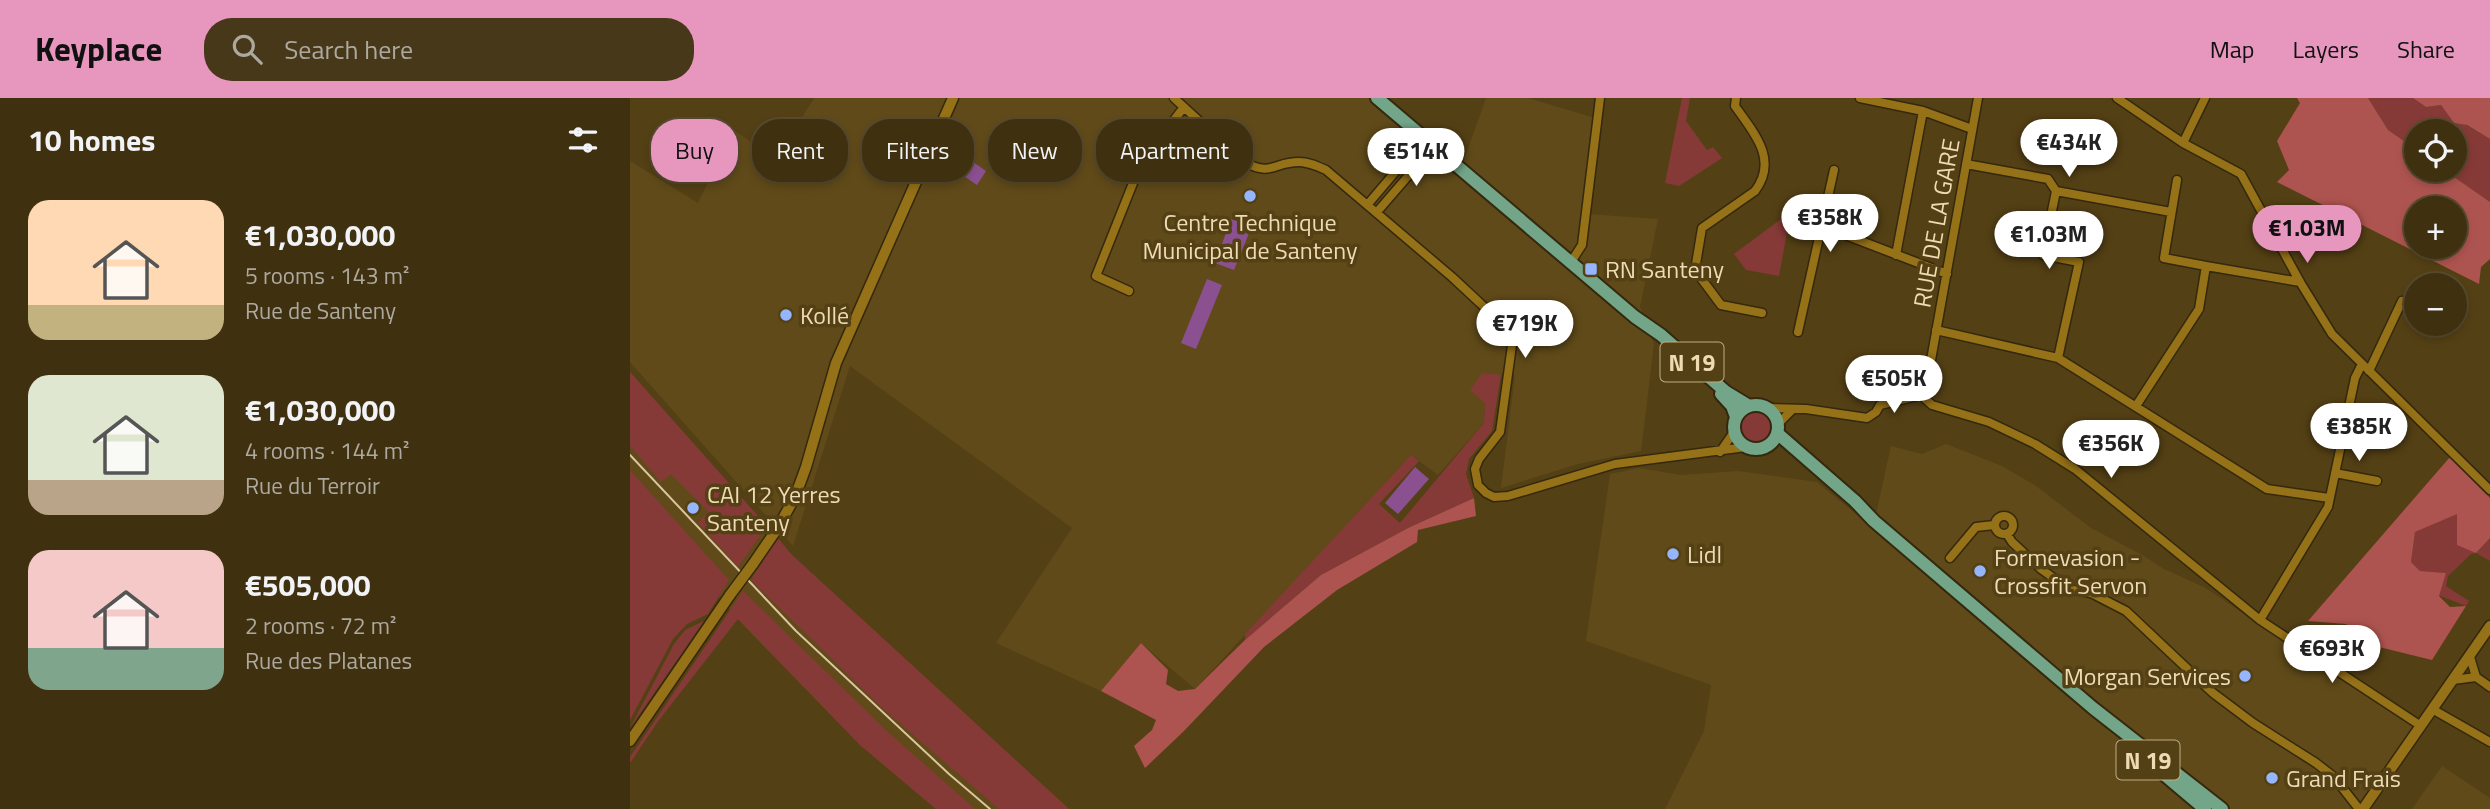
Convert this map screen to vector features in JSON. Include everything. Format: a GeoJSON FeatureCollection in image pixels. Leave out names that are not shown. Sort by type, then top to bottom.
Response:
{"type":"FeatureCollection","features":[{"type":"Feature","properties":{"kind":"main road","name":"N 19"},"geometry":{"type":"LineString","coordinates":[[1377,98],[1635,317],[1658,341],[1723,396],[1732,406],[1736,417]]}},
{"type":"Feature","properties":{"kind":"main road","name":"N 19"},"geometry":{"type":"LineString","coordinates":[[1635,317],[1661,335],[1726,392],[1749,406]]}},
{"type":"Feature","properties":{"kind":"main road"},"geometry":{"type":"LineString","coordinates":[[1749,406],[1768,408],[1775,416],[1778,428],[1769,445],[1755,450],[1746,447],[1737,440],[1734,432],[1736,417],[1749,406]]}},
{"type":"Feature","properties":{"kind":"main road","name":"N 19"},"geometry":{"type":"LineString","coordinates":[[1778,428],[1874,521]]}},
{"type":"Feature","properties":{"kind":"main road","name":"N 19"},"geometry":{"type":"LineString","coordinates":[[1769,445],[1785,449],[1792,454],[2093,708],[2222,809]]}},
{"type":"Feature","properties":{"kind":"main road","name":"N 19"},"geometry":{"type":"LineString","coordinates":[[2093,708],[2123,739],[2205,809]]}},
{"type":"Feature","properties":{"kind":"street"},"geometry":{"type":"LineString","coordinates":[[630,741],[777,529],[795,497],[836,363],[953,98]]}},
{"type":"Feature","properties":{"kind":"street"},"geometry":{"type":"LineString","coordinates":[[1174,98],[1244,162],[1257,169],[1269,170],[1296,162],[1311,163],[1326,170],[1510,331],[1513,338],[1500,432],[1479,459],[1475,469],[1478,485],[1486,493],[1494,497],[1508,496],[1615,464],[1746,447]]}},
{"type":"Feature","properties":{"kind":"street"},"geometry":{"type":"LineString","coordinates":[[1571,262],[1583,245],[1600,98]]}},
{"type":"Feature","properties":{"kind":"street"},"geometry":{"type":"LineString","coordinates":[[1736,98],[1735,106],[1764,150],[1761,183],[1755,191],[1702,228],[1695,270],[1721,305],[1762,313]]}},
{"type":"Feature","properties":{"kind":"street"},"geometry":{"type":"LineString","coordinates":[[1860,98],[1923,111],[1972,129]]}},
{"type":"Feature","properties":{"kind":"street","name":"RUE DE LA GARE"},"geometry":{"type":"LineString","coordinates":[[1921,395],[1926,388],[1978,98]]}},
{"type":"Feature","properties":{"kind":"street"},"geometry":{"type":"LineString","coordinates":[[2117,98],[2183,143],[2241,174],[2300,282],[2332,334],[2490,491]]}},
{"type":"Feature","properties":{"kind":"street"},"geometry":{"type":"LineString","coordinates":[[2183,143],[2205,98]]}},
{"type":"Feature","properties":{"kind":"street"},"geometry":{"type":"LineString","coordinates":[[1129,290],[1096,276],[1141,163],[1184,107]]}},
{"type":"Feature","properties":{"kind":"street"},"geometry":{"type":"LineString","coordinates":[[1896,255],[1923,111]]}},
{"type":"Feature","properties":{"kind":"street"},"geometry":{"type":"LineString","coordinates":[[1368,204],[1429,142]]}},
{"type":"Feature","properties":{"kind":"street"},"geometry":{"type":"LineString","coordinates":[[1377,212],[1429,142]]}},
{"type":"Feature","properties":{"kind":"street"},"geometry":{"type":"LineString","coordinates":[[1966,164],[2048,179],[2056,191],[2043,255],[2079,262],[2058,358]]}},
{"type":"Feature","properties":{"kind":"street"},"geometry":{"type":"LineString","coordinates":[[1798,332],[1834,170]]}},
{"type":"Feature","properties":{"kind":"street"},"geometry":{"type":"LineString","coordinates":[[2177,180],[2164,258],[2300,282]]}},
{"type":"Feature","properties":{"kind":"street"},"geometry":{"type":"LineString","coordinates":[[2056,191],[2171,212]]}},
{"type":"Feature","properties":{"kind":"street"},"geometry":{"type":"LineString","coordinates":[[1822,226],[1947,274]]}},
{"type":"Feature","properties":{"kind":"street"},"geometry":{"type":"LineString","coordinates":[[2136,406],[2199,309],[2206,266]]}},
{"type":"Feature","properties":{"kind":"street"},"geometry":{"type":"LineString","coordinates":[[2369,371],[2402,301],[2404,302]]}},
{"type":"Feature","properties":{"kind":"street"},"geometry":{"type":"LineString","coordinates":[[1936,330],[2058,358],[2267,489],[2329,498]]}},
{"type":"Feature","properties":{"kind":"street"},"geometry":{"type":"LineString","coordinates":[[2260,620],[2323,516],[2335,473],[2354,378],[2362,364]]}},
{"type":"Feature","properties":{"kind":"street"},"geometry":{"type":"LineString","coordinates":[[1768,408],[1867,418],[1876,412],[1880,405],[1898,398],[1921,395],[1932,405],[1989,422],[2035,444],[2075,469],[2260,620],[2421,726]]}},
{"type":"Feature","properties":{"kind":"street"},"geometry":{"type":"LineString","coordinates":[[1778,428],[1793,409]]}},
{"type":"Feature","properties":{"kind":"street"},"geometry":{"type":"LineString","coordinates":[[1720,452],[1734,432]]}},
{"type":"Feature","properties":{"kind":"street"},"geometry":{"type":"LineString","coordinates":[[2335,473],[2377,481]]}},
{"type":"Feature","properties":{"kind":"street"},"geometry":{"type":"LineString","coordinates":[[1999,517],[2008,517],[2013,524],[2012,530],[2007,534],[1998,533],[1994,525],[1999,517]]}},
{"type":"Feature","properties":{"kind":"street"},"geometry":{"type":"LineString","coordinates":[[1950,558],[1976,527],[1994,525]]}},
{"type":"Feature","properties":{"kind":"street"},"geometry":{"type":"LineString","coordinates":[[2007,534],[2041,569],[2069,589],[2091,593],[2126,611],[2213,693],[2334,777],[2361,809],[2490,626]]}},
{"type":"Feature","properties":{"kind":"street"},"geometry":{"type":"LineString","coordinates":[[2470,657],[2476,677],[2490,687]]}},
{"type":"Feature","properties":{"kind":"street"},"geometry":{"type":"LineString","coordinates":[[2454,680],[2476,677]]}},
{"type":"Feature","properties":{"kind":"street"},"geometry":{"type":"LineString","coordinates":[[2432,709],[2490,743]]}},
{"type":"Feature","properties":{"kind":"shaded area"},"geometry":{"type":"Polygon","coordinates":[[[814,98],[1369,98],[1460,171],[1486,98],[1528,98],[1595,118],[1587,214],[1658,219],[1640,307],[1654,344],[1641,451],[1578,464],[1501,488],[1515,375],[1501,375],[1485,403],[1484,423],[1438,475],[1411,455],[1195,689],[1141,643],[1101,691],[996,643],[1072,528],[850,366],[793,546],[630,362],[630,161],[651,174],[651,182],[664,182],[698,203],[708,182],[738,182],[738,133],[752,143],[752,182],[848,182],[848,119],[801,119],[814,98]]]}},
{"type":"Feature","properties":{"kind":"shaded area"},"geometry":{"type":"Polygon","coordinates":[[[1682,98],[1690,98],[1686,121],[1707,150],[1713,147],[1722,158],[1679,186],[1665,183],[1682,98]]]}},
{"type":"Feature","properties":{"kind":"shaded area"},"geometry":{"type":"Polygon","coordinates":[[[2297,98],[2368,98],[2388,130],[2404,141],[2404,182],[2461,182],[2490,202],[2490,259],[2481,267],[2479,284],[2467,278],[2467,273],[2457,273],[2429,259],[2467,259],[2467,196],[2404,196],[2404,246],[2277,182],[2289,170],[2277,141],[2300,103],[2297,98]]]}},
{"type":"Feature","properties":{"kind":"shaded area"},"geometry":{"type":"Polygon","coordinates":[[[2368,98],[2413,98],[2426,107],[2441,105],[2451,119],[2404,119],[2404,141],[2388,130],[2368,98]]]}},
{"type":"Feature","properties":{"kind":"shaded area"},"geometry":{"type":"Polygon","coordinates":[[[2413,98],[2490,98],[2490,139],[2467,125],[2467,119],[2451,119],[2441,105],[2426,107],[2413,98]]]}},
{"type":"Feature","properties":{"kind":"shaded area"},"geometry":{"type":"Polygon","coordinates":[[[2467,126],[2490,139],[2490,202],[2461,182],[2467,182],[2467,126]]]}},
{"type":"Feature","properties":{"kind":"shaded area"},"geometry":{"type":"Polygon","coordinates":[[[974,163],[986,171],[977,185],[973,182],[974,163]]]}},
{"type":"Feature","properties":{"kind":"shaded area"},"geometry":{"type":"Polygon","coordinates":[[[1231,219],[1252,226],[1234,270],[1215,263],[1231,219]]]}},
{"type":"Feature","properties":{"kind":"shaded area"},"geometry":{"type":"Polygon","coordinates":[[[1781,219],[1789,221],[1779,276],[1746,270],[1734,254],[1781,219]]]}},
{"type":"Feature","properties":{"kind":"shaded area"},"geometry":{"type":"Polygon","coordinates":[[[1207,279],[1222,285],[1196,349],[1181,343],[1207,279]]]}},
{"type":"Feature","properties":{"kind":"shaded area"},"geometry":{"type":"Polygon","coordinates":[[[630,372],[791,554],[1069,809],[936,809],[860,745],[744,626],[630,497],[630,372]]]}},
{"type":"Feature","properties":{"kind":"shaded area"},"geometry":{"type":"Polygon","coordinates":[[[630,372],[767,526],[738,567],[698,523],[708,511],[671,474],[661,482],[630,446],[630,372]]]}},
{"type":"Feature","properties":{"kind":"shaded area"},"geometry":{"type":"Polygon","coordinates":[[[1482,373],[1501,375],[1492,431],[1469,459],[1466,474],[1474,498],[1408,528],[1321,575],[1245,640],[1245,634],[1411,455],[1419,461],[1379,504],[1400,523],[1484,423],[1485,403],[1470,390],[1482,373]]]}},
{"type":"Feature","properties":{"kind":"shaded area"},"geometry":{"type":"Polygon","coordinates":[[[1756,411],[1767,416],[1772,427],[1767,438],[1756,443],[1745,438],[1740,427],[1745,416],[1756,411]]]}},
{"type":"Feature","properties":{"kind":"shaded area"},"geometry":{"type":"Polygon","coordinates":[[[1946,444],[2002,466],[2036,486],[2091,528],[2164,569],[2204,587],[2421,732],[2367,809],[1665,809],[1704,731],[1711,685],[1586,641],[1610,474],[1639,468],[1681,475],[1738,471],[1817,482],[1873,528],[1891,446],[1922,454],[1946,444]]]}},
{"type":"Feature","properties":{"kind":"shaded area"},"geometry":{"type":"Polygon","coordinates":[[[2450,457],[2490,498],[2490,538],[2476,553],[2457,545],[2457,514],[2415,532],[2411,562],[2420,571],[2446,573],[2439,596],[2450,607],[2466,606],[2432,660],[2375,646],[2346,624],[2308,621],[2450,457]]]}},
{"type":"Feature","properties":{"kind":"shaded area"},"geometry":{"type":"Polygon","coordinates":[[[1415,467],[1429,479],[1398,514],[1385,503],[1415,467]]]}},
{"type":"Feature","properties":{"kind":"shaded area"},"geometry":{"type":"Polygon","coordinates":[[[630,470],[729,580],[708,614],[687,624],[673,639],[630,720],[630,470]]]}},
{"type":"Feature","properties":{"kind":"shaded area"},"geometry":{"type":"Polygon","coordinates":[[[1474,498],[1476,516],[1418,530],[1417,542],[1337,590],[1264,647],[1145,768],[1134,746],[1152,730],[1156,720],[1101,691],[1141,643],[1168,670],[1166,684],[1178,691],[1195,689],[1245,640],[1321,575],[1408,528],[1474,498]]]}},
{"type":"Feature","properties":{"kind":"shaded area"},"geometry":{"type":"Polygon","coordinates":[[[2458,513],[2476,553],[2471,554],[2448,576],[2446,586],[2469,601],[2466,606],[2438,595],[2446,573],[2420,571],[2411,562],[2415,532],[2458,513]]]}},
{"type":"Feature","properties":{"kind":"shaded area"},"geometry":{"type":"Polygon","coordinates":[[[778,538],[791,554],[1069,809],[999,809],[881,707],[751,580],[778,538]]]}},
{"type":"Feature","properties":{"kind":"shaded area"},"geometry":{"type":"Polygon","coordinates":[[[2490,538],[2490,561],[2476,553],[2490,538]]]}},
{"type":"Feature","properties":{"kind":"shaded area"},"geometry":{"type":"Polygon","coordinates":[[[743,591],[889,733],[975,809],[936,809],[860,745],[738,619],[659,720],[630,763],[630,757],[743,591]]]}},
{"type":"Feature","properties":{"kind":"shaded area"},"geometry":{"type":"Polygon","coordinates":[[[704,621],[630,728],[674,644],[685,630],[704,621]]]}},
{"type":"Feature","properties":{"kind":"shaded area"},"geometry":{"type":"Polygon","coordinates":[[[2442,766],[2490,798],[2490,809],[2412,809],[2442,766]]]}},
{"type":"Feature","properties":{"kind":"railway"},"geometry":{"type":"LineString","coordinates":[[630,455],[796,631],[990,809]]}},
{"type":"Feature","properties":{"kind":"place","name":"Centre Technique Municipal de Santeny"},"geometry":{"type":"Point","coordinates":[1250,196]}},
{"type":"Feature","properties":{"kind":"place","name":"RN Santeny"},"geometry":{"type":"Point","coordinates":[1591,269]}},
{"type":"Feature","properties":{"kind":"place","name":"Kollé"},"geometry":{"type":"Point","coordinates":[786,315]}},
{"type":"Feature","properties":{"kind":"place","name":"CAI 12 Yerres Santeny"},"geometry":{"type":"Point","coordinates":[693,508]}},
{"type":"Feature","properties":{"kind":"place","name":"Lidl"},"geometry":{"type":"Point","coordinates":[1673,554]}},
{"type":"Feature","properties":{"kind":"place","name":"Formevasion - Crossfit Servon"},"geometry":{"type":"Point","coordinates":[1980,571]}},
{"type":"Feature","properties":{"kind":"place","name":"Morgan Services"},"geometry":{"type":"Point","coordinates":[2245,676]}},
{"type":"Feature","properties":{"kind":"place","name":"Grand Frais"},"geometry":{"type":"Point","coordinates":[2272,778]}}]}
